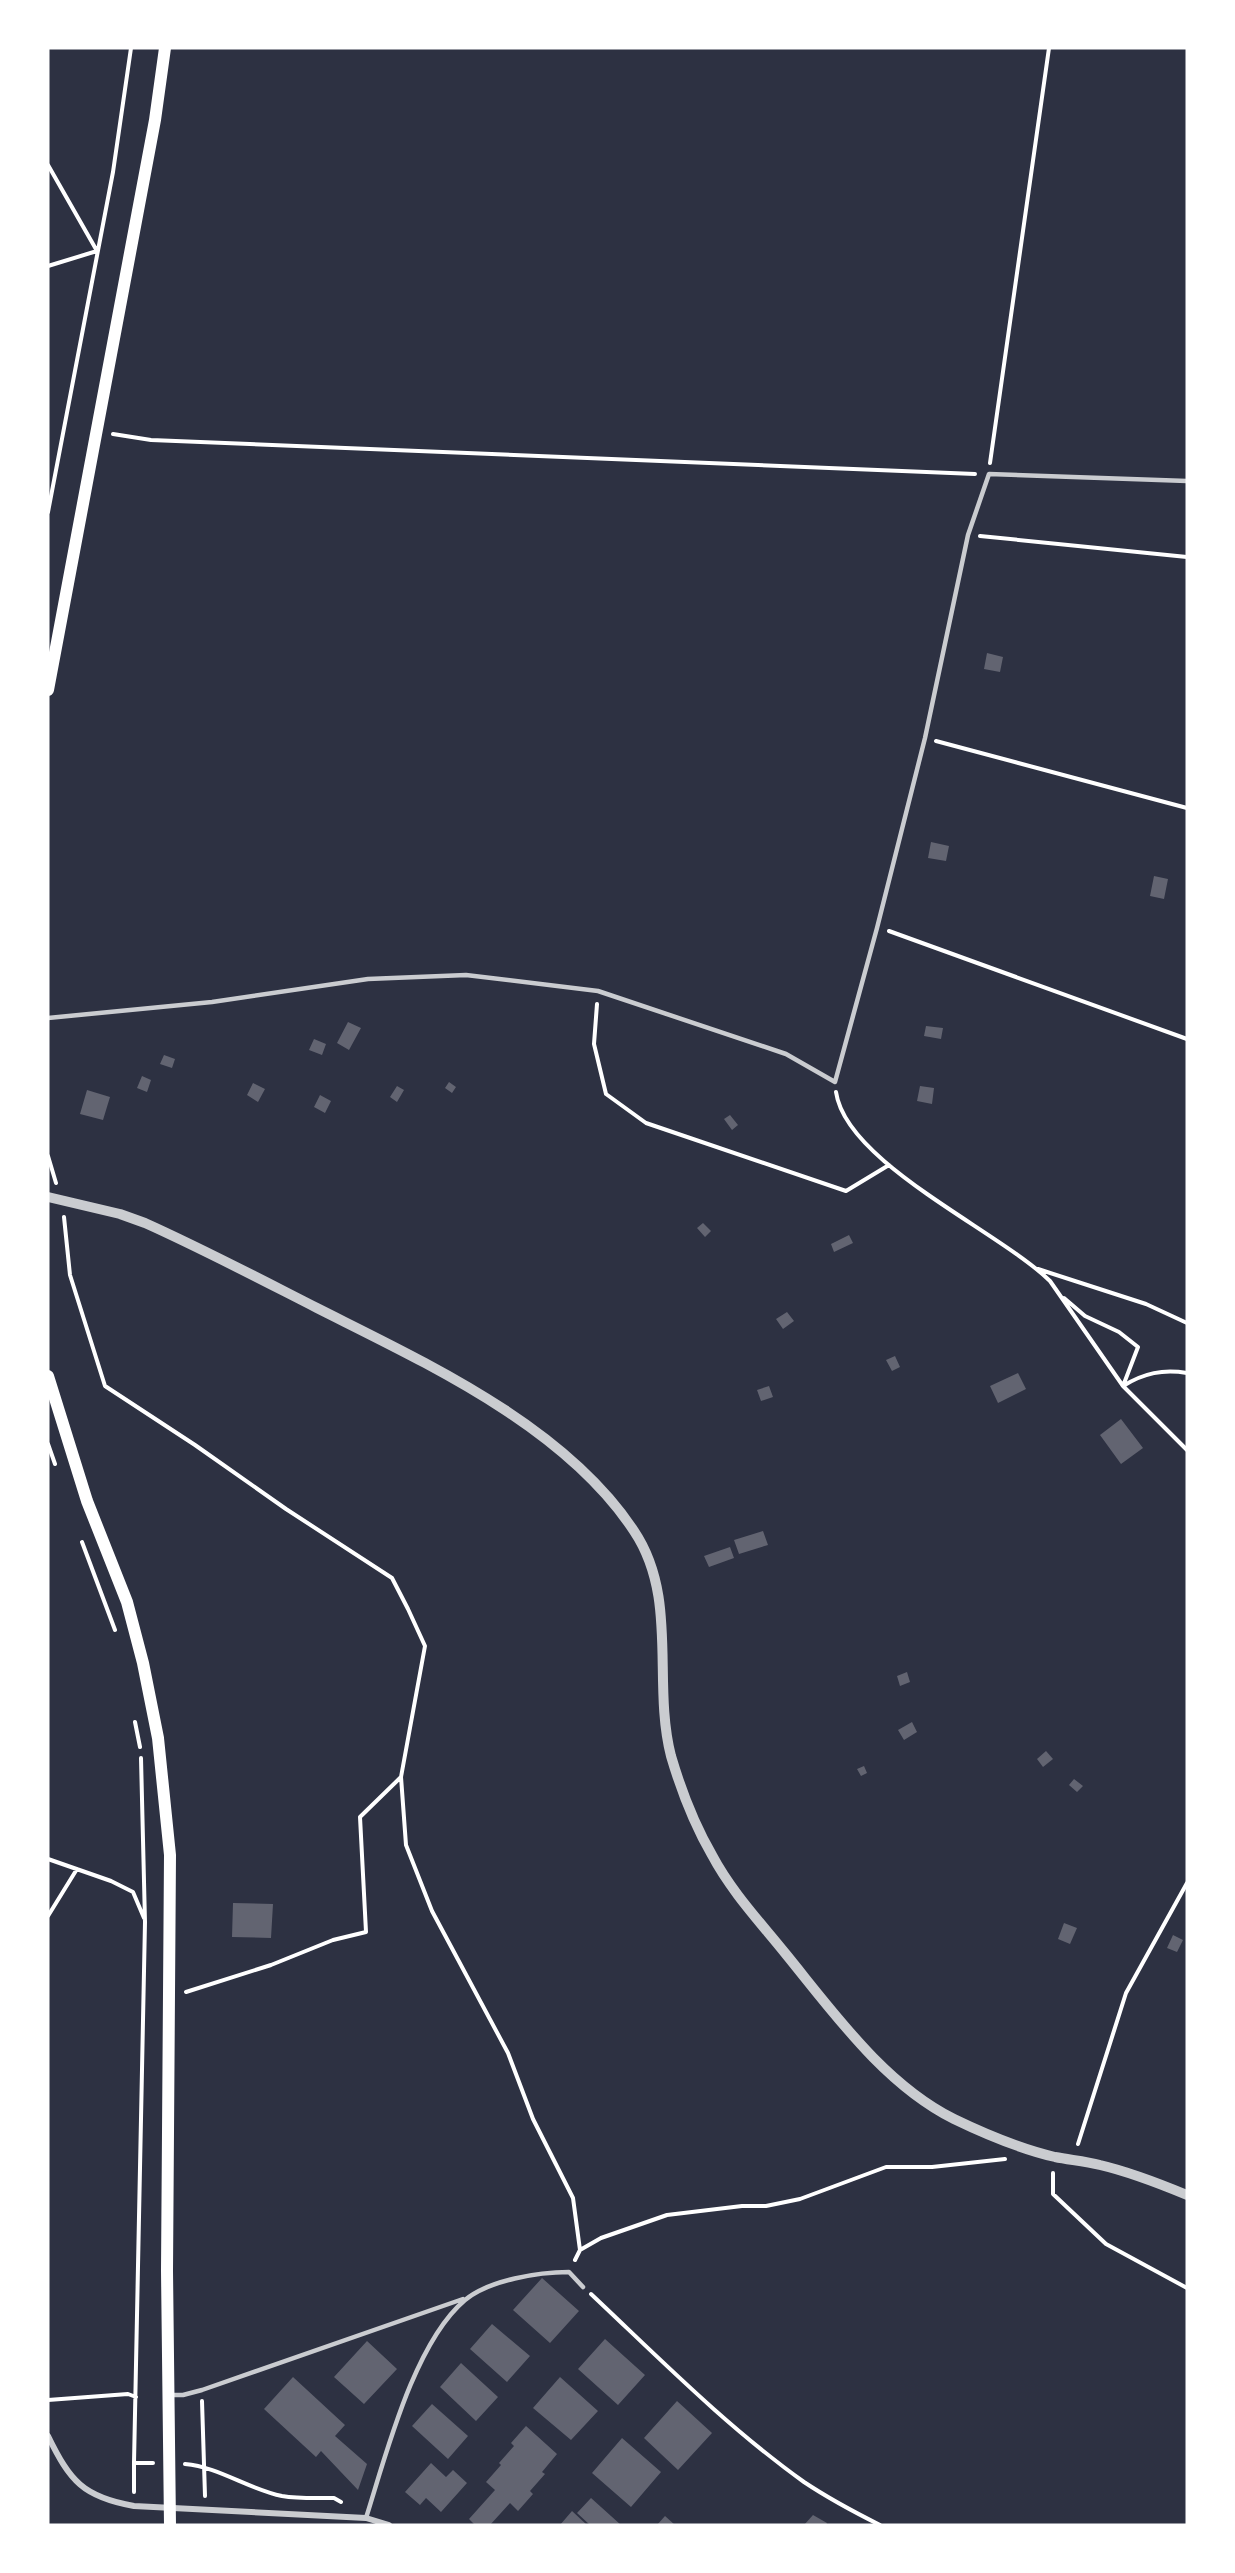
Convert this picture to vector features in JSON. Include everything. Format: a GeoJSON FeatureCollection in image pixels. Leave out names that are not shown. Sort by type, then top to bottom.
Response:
{"type":"FeatureCollection","features":[{"type":"Feature","properties":{"kind":"main road"},"geometry":{"type":"LineString","coordinates":[[48,690],[155,120],[165,48]]}},
{"type":"Feature","properties":{"kind":"main road"},"geometry":{"type":"LineString","coordinates":[[48,1376],[87,1501],[127,1602],[143,1664],[158,1738],[170,1855],[171,1997],[168,2074],[170,2525]]}},
{"type":"Feature","properties":{"kind":"street"},"geometry":{"type":"LineString","coordinates":[[48,1197],[120,1214],[170,1234],[436,1370],[530,1428],[608,1496],[638,1536],[657,1583],[661,1606],[664,1711],[670,1750],[686,1801],[713,1858],[728,1881],[830,2008],[887,2071],[920,2098],[954,2119],[1011,2143],[1053,2157],[1097,2164],[1148,2178],[1187,2195]]}},
{"type":"Feature","properties":{"kind":"street"},"geometry":{"type":"LineString","coordinates":[[48,2436],[61,2462],[80,2486],[97,2497],[134,2506],[366,2518],[389,2525]]}},
{"type":"Feature","properties":{"kind":"lane"},"geometry":{"type":"LineString","coordinates":[[48,1018],[212,1002],[368,979],[466,975],[598,991],[786,1054],[835,1082],[925,738],[968,535],[989,474],[1187,481]]}},
{"type":"Feature","properties":{"kind":"lane"},"geometry":{"type":"LineString","coordinates":[[169,2395],[183,2395],[202,2390],[466,2299],[497,2284],[544,2272],[569,2272],[584,2287]]}},
{"type":"Feature","properties":{"kind":"lane"},"geometry":{"type":"LineString","coordinates":[[366,2518],[404,2401],[438,2328],[466,2299]]}},
{"type":"Feature","properties":{"kind":"path"},"geometry":{"type":"LineString","coordinates":[[48,512],[113,172],[131,48]]}},
{"type":"Feature","properties":{"kind":"path"},"geometry":{"type":"LineString","coordinates":[[98,432],[151,440],[989,474],[1049,48]]}},
{"type":"Feature","properties":{"kind":"path"},"geometry":{"type":"LineString","coordinates":[[48,165],[97,250]]}},
{"type":"Feature","properties":{"kind":"path"},"geometry":{"type":"LineString","coordinates":[[48,266],[97,250]]}},
{"type":"Feature","properties":{"kind":"path"},"geometry":{"type":"LineString","coordinates":[[968,535],[1187,556]]}},
{"type":"Feature","properties":{"kind":"path"},"geometry":{"type":"LineString","coordinates":[[925,738],[1187,808]]}},
{"type":"Feature","properties":{"kind":"path"},"geometry":{"type":"LineString","coordinates":[[877,928],[915,939],[1187,1039]]}},
{"type":"Feature","properties":{"kind":"path"},"geometry":{"type":"LineString","coordinates":[[598,991],[594,1044],[606,1094],[646,1123],[846,1191],[889,1165]]}},
{"type":"Feature","properties":{"kind":"path"},"geometry":{"type":"LineString","coordinates":[[835,1082],[838,1103],[855,1131],[889,1165],[914,1186],[1038,1269],[1071,1305],[1085,1316],[1119,1332],[1138,1347],[1124,1386]]}},
{"type":"Feature","properties":{"kind":"path"},"geometry":{"type":"LineString","coordinates":[[48,1156],[67,1228],[70,1275],[105,1386],[392,1578],[425,1646],[401,1777],[406,1845],[432,1911],[508,2053],[533,2119],[573,2198],[580,2250],[569,2272]]}},
{"type":"Feature","properties":{"kind":"path"},"geometry":{"type":"LineString","coordinates":[[1038,1269],[1146,1304],[1187,1323]]}},
{"type":"Feature","properties":{"kind":"path"},"geometry":{"type":"LineString","coordinates":[[1050,1281],[1124,1386],[1187,1450]]}},
{"type":"Feature","properties":{"kind":"path"},"geometry":{"type":"LineString","coordinates":[[1124,1386],[1137,1377],[1156,1372],[1173,1370],[1187,1373]]}},
{"type":"Feature","properties":{"kind":"path"},"geometry":{"type":"LineString","coordinates":[[48,1444],[56,1465]]}},
{"type":"Feature","properties":{"kind":"path"},"geometry":{"type":"LineString","coordinates":[[82,1540],[116,1634]]}},
{"type":"Feature","properties":{"kind":"path"},"geometry":{"type":"LineString","coordinates":[[134,1719],[141,1751],[146,1922],[134,2506]]}},
{"type":"Feature","properties":{"kind":"path"},"geometry":{"type":"LineString","coordinates":[[171,1997],[271,1965],[333,1940],[366,1932],[360,1817],[401,1777]]}},
{"type":"Feature","properties":{"kind":"path"},"geometry":{"type":"LineString","coordinates":[[48,1859],[111,1881],[133,1892],[146,1922]]}},
{"type":"Feature","properties":{"kind":"path"},"geometry":{"type":"LineString","coordinates":[[48,1916],[77,1869]]}},
{"type":"Feature","properties":{"kind":"path"},"geometry":{"type":"LineString","coordinates":[[1073,2160],[1126,1993],[1187,1883]]}},
{"type":"Feature","properties":{"kind":"path"},"geometry":{"type":"LineString","coordinates":[[1053,2157],[1053,2194],[1106,2244],[1187,2288]]}},
{"type":"Feature","properties":{"kind":"path"},"geometry":{"type":"LineString","coordinates":[[580,2250],[624,2229],[667,2215],[742,2206],[766,2206],[800,2199],[886,2167],[932,2167],[1009,2159]]}},
{"type":"Feature","properties":{"kind":"path"},"geometry":{"type":"LineString","coordinates":[[584,2287],[714,2409],[803,2481],[840,2505],[879,2525]]}},
{"type":"Feature","properties":{"kind":"path"},"geometry":{"type":"LineString","coordinates":[[202,2390],[205,2509]]}},
{"type":"Feature","properties":{"kind":"path"},"geometry":{"type":"LineString","coordinates":[[48,2400],[128,2394],[136,2397]]}},
{"type":"Feature","properties":{"kind":"path"},"geometry":{"type":"LineString","coordinates":[[134,2463],[205,2466],[248,2485],[284,2496],[334,2498],[366,2518]]}},
{"type":"Feature","properties":{"kind":"building"},"geometry":{"type":"Polygon","coordinates":[[[987,653],[1003,657],[1000,672],[984,669],[987,653]]]}},
{"type":"Feature","properties":{"kind":"building"},"geometry":{"type":"Polygon","coordinates":[[[931,842],[949,846],[946,861],[928,858],[931,842]]]}},
{"type":"Feature","properties":{"kind":"building"},"geometry":{"type":"Polygon","coordinates":[[[1154,876],[1168,879],[1164,899],[1150,896],[1154,876]]]}},
{"type":"Feature","properties":{"kind":"building"},"geometry":{"type":"Polygon","coordinates":[[[348,1022],[361,1028],[349,1050],[337,1043],[348,1022]]]}},
{"type":"Feature","properties":{"kind":"building"},"geometry":{"type":"Polygon","coordinates":[[[926,1026],[943,1028],[941,1039],[924,1036],[926,1026]]]}},
{"type":"Feature","properties":{"kind":"building"},"geometry":{"type":"Polygon","coordinates":[[[314,1039],[326,1044],[322,1055],[309,1050],[314,1039]]]}},
{"type":"Feature","properties":{"kind":"building"},"geometry":{"type":"Polygon","coordinates":[[[164,1055],[175,1059],[172,1068],[160,1064],[164,1055]]]}},
{"type":"Feature","properties":{"kind":"building"},"geometry":{"type":"Polygon","coordinates":[[[142,1076],[151,1080],[147,1092],[137,1088],[142,1076]]]}},
{"type":"Feature","properties":{"kind":"building"},"geometry":{"type":"Polygon","coordinates":[[[449,1082],[456,1087],[452,1093],[445,1088],[449,1082]]]}},
{"type":"Feature","properties":{"kind":"building"},"geometry":{"type":"Polygon","coordinates":[[[253,1083],[265,1089],[258,1102],[247,1095],[253,1083]]]}},
{"type":"Feature","properties":{"kind":"building"},"geometry":{"type":"Polygon","coordinates":[[[397,1086],[404,1090],[397,1102],[390,1097],[397,1086]]]}},
{"type":"Feature","properties":{"kind":"building"},"geometry":{"type":"Polygon","coordinates":[[[920,1086],[934,1088],[932,1104],[917,1101],[920,1086]]]}},
{"type":"Feature","properties":{"kind":"building"},"geometry":{"type":"Polygon","coordinates":[[[87,1090],[110,1097],[103,1120],[80,1114],[87,1090]]]}},
{"type":"Feature","properties":{"kind":"building"},"geometry":{"type":"Polygon","coordinates":[[[320,1095],[331,1101],[325,1113],[314,1107],[320,1095]]]}},
{"type":"Feature","properties":{"kind":"building"},"geometry":{"type":"Polygon","coordinates":[[[730,1115],[738,1125],[732,1130],[724,1119],[730,1115]]]}},
{"type":"Feature","properties":{"kind":"building"},"geometry":{"type":"Polygon","coordinates":[[[703,1223],[711,1231],[705,1237],[697,1228],[703,1223]]]}},
{"type":"Feature","properties":{"kind":"building"},"geometry":{"type":"Polygon","coordinates":[[[849,1235],[853,1243],[834,1252],[831,1244],[849,1235]]]}},
{"type":"Feature","properties":{"kind":"building"},"geometry":{"type":"Polygon","coordinates":[[[787,1312],[794,1321],[783,1329],[776,1319],[787,1312]]]}},
{"type":"Feature","properties":{"kind":"building"},"geometry":{"type":"Polygon","coordinates":[[[895,1356],[900,1367],[892,1371],[886,1360],[895,1356]]]}},
{"type":"Feature","properties":{"kind":"building"},"geometry":{"type":"Polygon","coordinates":[[[1018,1373],[1026,1389],[998,1403],[990,1386],[1018,1373]]]}},
{"type":"Feature","properties":{"kind":"building"},"geometry":{"type":"Polygon","coordinates":[[[769,1386],[773,1397],[761,1401],[757,1390],[769,1386]]]}},
{"type":"Feature","properties":{"kind":"building"},"geometry":{"type":"Polygon","coordinates":[[[1121,1419],[1143,1448],[1121,1464],[1100,1435],[1121,1419]]]}},
{"type":"Feature","properties":{"kind":"building"},"geometry":{"type":"Polygon","coordinates":[[[763,1531],[768,1545],[739,1554],[734,1540],[763,1531]]]}},
{"type":"Feature","properties":{"kind":"building"},"geometry":{"type":"Polygon","coordinates":[[[730,1547],[734,1558],[709,1567],[704,1556],[730,1547]]]}},
{"type":"Feature","properties":{"kind":"building"},"geometry":{"type":"Polygon","coordinates":[[[907,1672],[910,1682],[900,1686],[897,1676],[907,1672]]]}},
{"type":"Feature","properties":{"kind":"building"},"geometry":{"type":"Polygon","coordinates":[[[912,1722],[917,1732],[904,1740],[898,1730],[912,1722]]]}},
{"type":"Feature","properties":{"kind":"building"},"geometry":{"type":"Polygon","coordinates":[[[1046,1751],[1053,1759],[1043,1767],[1037,1759],[1046,1751]]]}},
{"type":"Feature","properties":{"kind":"building"},"geometry":{"type":"Polygon","coordinates":[[[864,1766],[867,1773],[861,1776],[857,1769],[864,1766]]]}},
{"type":"Feature","properties":{"kind":"building"},"geometry":{"type":"Polygon","coordinates":[[[1074,1779],[1083,1786],[1077,1792],[1069,1785],[1074,1779]]]}},
{"type":"Feature","properties":{"kind":"building"},"geometry":{"type":"Polygon","coordinates":[[[233,1903],[273,1904],[271,1938],[232,1937],[233,1903]]]}},
{"type":"Feature","properties":{"kind":"building"},"geometry":{"type":"Polygon","coordinates":[[[1064,1923],[1077,1928],[1070,1944],[1058,1939],[1064,1923]]]}},
{"type":"Feature","properties":{"kind":"building"},"geometry":{"type":"Polygon","coordinates":[[[1173,1935],[1183,1940],[1177,1952],[1167,1948],[1173,1935]]]}},
{"type":"Feature","properties":{"kind":"building"},"geometry":{"type":"Polygon","coordinates":[[[542,2278],[579,2311],[550,2343],[513,2310],[542,2278]]]}},
{"type":"Feature","properties":{"kind":"building"},"geometry":{"type":"Polygon","coordinates":[[[492,2324],[530,2356],[507,2382],[470,2349],[492,2324]]]}},
{"type":"Feature","properties":{"kind":"building"},"geometry":{"type":"Polygon","coordinates":[[[605,2339],[645,2375],[618,2405],[578,2369],[605,2339]]]}},
{"type":"Feature","properties":{"kind":"building"},"geometry":{"type":"Polygon","coordinates":[[[367,2341],[397,2369],[364,2404],[334,2377],[367,2341]]]}},
{"type":"Feature","properties":{"kind":"building"},"geometry":{"type":"Polygon","coordinates":[[[461,2363],[498,2397],[476,2421],[440,2387],[461,2363]]]}},
{"type":"Feature","properties":{"kind":"building"},"geometry":{"type":"Polygon","coordinates":[[[293,2377],[345,2425],[335,2436],[367,2464],[358,2490],[321,2451],[316,2457],[264,2409],[293,2377]]]}},
{"type":"Feature","properties":{"kind":"building"},"geometry":{"type":"Polygon","coordinates":[[[560,2377],[598,2411],[571,2440],[533,2408],[560,2377]]]}},
{"type":"Feature","properties":{"kind":"building"},"geometry":{"type":"Polygon","coordinates":[[[677,2401],[712,2433],[678,2470],[644,2438],[677,2401]]]}},
{"type":"Feature","properties":{"kind":"building"},"geometry":{"type":"Polygon","coordinates":[[[432,2404],[468,2436],[448,2459],[412,2426],[432,2404]]]}},
{"type":"Feature","properties":{"kind":"building"},"geometry":{"type":"Polygon","coordinates":[[[526,2426],[557,2454],[542,2472],[545,2474],[530,2491],[533,2494],[518,2511],[510,2503],[490,2525],[475,2525],[469,2519],[495,2490],[486,2482],[514,2446],[511,2443],[526,2426]]]}},
{"type":"Feature","properties":{"kind":"building"},"geometry":{"type":"Polygon","coordinates":[[[622,2438],[661,2472],[631,2507],[592,2473],[622,2438]]]}},
{"type":"Feature","properties":{"kind":"building"},"geometry":{"type":"Polygon","coordinates":[[[431,2463],[446,2477],[453,2470],[467,2483],[441,2512],[426,2498],[420,2505],[405,2492],[431,2463]]]}},
{"type":"Feature","properties":{"kind":"building"},"geometry":{"type":"Polygon","coordinates":[[[591,2498],[621,2525],[590,2525],[577,2513],[591,2498]]]}},
{"type":"Feature","properties":{"kind":"building"},"geometry":{"type":"Polygon","coordinates":[[[572,2511],[587,2525],[560,2525],[572,2511]]]}},
{"type":"Feature","properties":{"kind":"building"},"geometry":{"type":"Polygon","coordinates":[[[813,2515],[827,2523],[826,2525],[804,2525],[813,2515]]]}},
{"type":"Feature","properties":{"kind":"building"},"geometry":{"type":"Polygon","coordinates":[[[665,2516],[675,2525],[657,2525],[665,2516]]]}}]}
